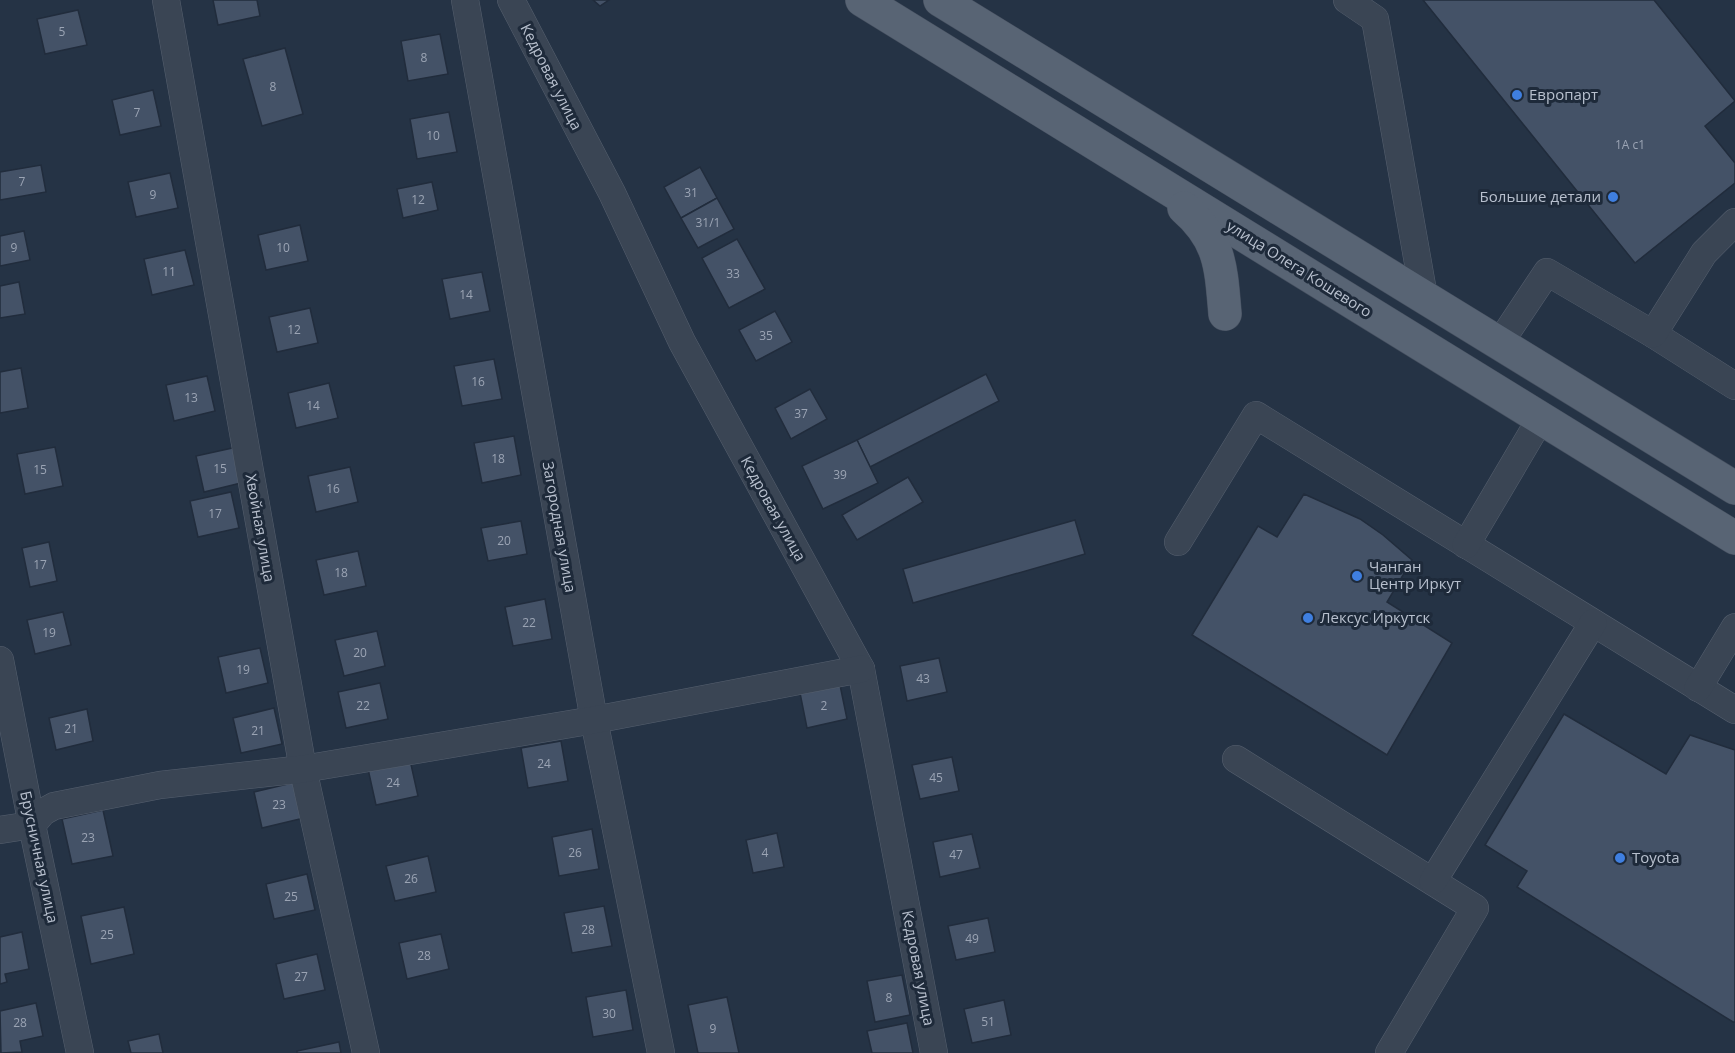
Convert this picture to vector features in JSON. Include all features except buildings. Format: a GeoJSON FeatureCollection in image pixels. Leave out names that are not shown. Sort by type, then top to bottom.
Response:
{"type":"FeatureCollection","features":[{"type":"Feature","properties":{"kind":"main road","name":"улица Олега Кошевого"},"geometry":{"type":"LineString","coordinates":[[862,0],[1735,538]]}},
{"type":"Feature","properties":{"kind":"main road"},"geometry":{"type":"LineString","coordinates":[[940,0],[1735,488]]}},
{"type":"Feature","properties":{"kind":"main road"},"geometry":{"type":"LineString","coordinates":[[1146,175],[1191,214],[1215,247],[1221,269],[1225,314]]}},
{"type":"Feature","properties":{"kind":"street","name":"Хвойная улица"},"geometry":{"type":"LineString","coordinates":[[166,0],[303,769],[366,1053]]}},
{"type":"Feature","properties":{"kind":"street","name":"Загородная улица"},"geometry":{"type":"LineString","coordinates":[[465,0],[594,720],[661,1053]]}},
{"type":"Feature","properties":{"kind":"street","name":"Кедровая улица"},"geometry":{"type":"LineString","coordinates":[[511,0],[612,193],[682,342],[861,669],[934,1053]]}},
{"type":"Feature","properties":{"kind":"street"},"geometry":{"type":"LineString","coordinates":[[1347,0],[1375,19],[1424,297]]}},
{"type":"Feature","properties":{"kind":"street"},"geometry":{"type":"LineString","coordinates":[[1653,334],[1704,253],[1735,222]]}},
{"type":"Feature","properties":{"kind":"street"},"geometry":{"type":"LineString","coordinates":[[1499,344],[1547,272],[1653,334],[1735,386]]}},
{"type":"Feature","properties":{"kind":"street"},"geometry":{"type":"LineString","coordinates":[[1178,542],[1256,416],[1735,710]]}},
{"type":"Feature","properties":{"kind":"street"},"geometry":{"type":"LineString","coordinates":[[1466,545],[1541,418]]}},
{"type":"Feature","properties":{"kind":"street"},"geometry":{"type":"LineString","coordinates":[[1433,881],[1593,623]]}},
{"type":"Feature","properties":{"kind":"street"},"geometry":{"type":"LineString","coordinates":[[1698,687],[1735,627]]}},
{"type":"Feature","properties":{"kind":"street","name":"Брусничная улица"},"geometry":{"type":"LineString","coordinates":[[0,660],[80,1053]]}},
{"type":"Feature","properties":{"kind":"street"},"geometry":{"type":"LineString","coordinates":[[0,830],[32,825],[44,812],[54,806],[160,785],[303,769],[594,720],[861,669]]}},
{"type":"Feature","properties":{"kind":"street"},"geometry":{"type":"LineString","coordinates":[[1236,759],[1475,908],[1389,1053]]}},
{"type":"Feature","properties":{"kind":"place","name":"Европарт"},"geometry":{"type":"Point","coordinates":[1517,95]}},
{"type":"Feature","properties":{"kind":"place","name":"Большие детали"},"geometry":{"type":"Point","coordinates":[1613,197]}},
{"type":"Feature","properties":{"kind":"place","name":"Чанган Центр Иркут"},"geometry":{"type":"Point","coordinates":[1357,576]}},
{"type":"Feature","properties":{"kind":"place","name":"Лексус Иркутск"},"geometry":{"type":"Point","coordinates":[1308,618]}},
{"type":"Feature","properties":{"kind":"place","name":"Toyota"},"geometry":{"type":"Point","coordinates":[1620,858]}}]}
